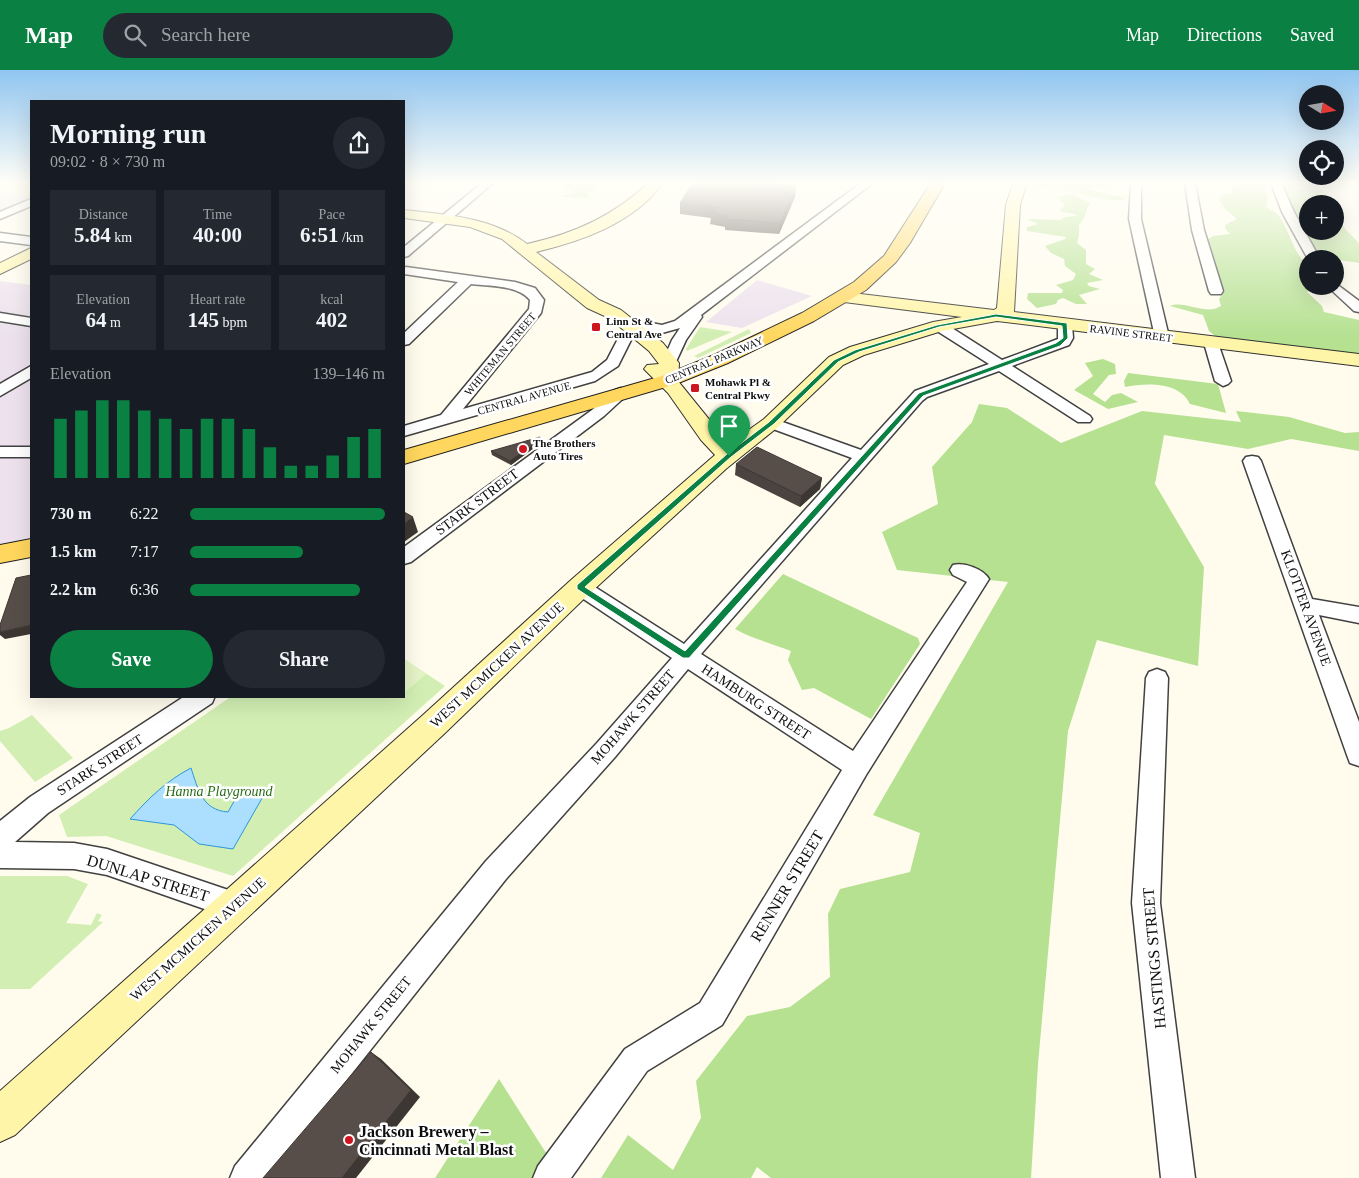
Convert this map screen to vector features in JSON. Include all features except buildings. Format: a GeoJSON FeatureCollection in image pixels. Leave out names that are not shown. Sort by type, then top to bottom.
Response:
{"type":"FeatureCollection","features":[{"type":"Feature","properties":{"kind":"main road","name":"CENTRAL PARKWAY"},"geometry":{"type":"LineString","coordinates":[[405,457],[621,393],[669,371],[767,338],[844,297],[876,274],[897,251],[907,235]]}},
{"type":"Feature","properties":{"kind":"main road"},"geometry":{"type":"LineString","coordinates":[[0,554],[30,548]]}},
{"type":"Feature","properties":{"kind":"street"},"geometry":{"type":"LineString","coordinates":[[405,252],[425,235]]}},
{"type":"Feature","properties":{"kind":"street"},"geometry":{"type":"LineString","coordinates":[[501,235],[593,304],[615,314],[654,368],[669,371],[717,447],[729,456]]}},
{"type":"Feature","properties":{"kind":"street"},"geometry":{"type":"LineString","coordinates":[[523,250],[575,235]]}},
{"type":"Feature","properties":{"kind":"street"},"geometry":{"type":"LineString","coordinates":[[625,330],[671,327],[680,324],[799,235]]}},
{"type":"Feature","properties":{"kind":"street"},"geometry":{"type":"LineString","coordinates":[[996,316],[1006,311],[1011,235]]}},
{"type":"Feature","properties":{"kind":"street"},"geometry":{"type":"LineString","coordinates":[[1139,235],[1162,336]]}},
{"type":"Feature","properties":{"kind":"street"},"geometry":{"type":"LineString","coordinates":[[1199,235],[1216,291]]}},
{"type":"Feature","properties":{"kind":"street"},"geometry":{"type":"LineString","coordinates":[[1301,235],[1309,250]]}},
{"type":"Feature","properties":{"kind":"street"},"geometry":{"type":"LineString","coordinates":[[0,237],[30,241]]}},
{"type":"Feature","properties":{"kind":"street"},"geometry":{"type":"LineString","coordinates":[[0,269],[30,254]]}},
{"type":"Feature","properties":{"kind":"street","name":"WHITEMAN STREET"},"geometry":{"type":"LineString","coordinates":[[405,272],[523,288],[534,295],[538,305],[536,310],[446,420]]}},
{"type":"Feature","properties":{"kind":"street"},"geometry":{"type":"LineString","coordinates":[[405,340],[468,280]]}},
{"type":"Feature","properties":{"kind":"street"},"geometry":{"type":"LineString","coordinates":[[1344,295],[1359,308]]}},
{"type":"Feature","properties":{"kind":"street","name":"RAVINE STREET"},"geometry":{"type":"LineString","coordinates":[[844,297],[1359,360]]}},
{"type":"Feature","properties":{"kind":"street"},"geometry":{"type":"LineString","coordinates":[[669,371],[679,340],[701,309]]}},
{"type":"Feature","properties":{"kind":"street","name":"WEST MCMICKEN AVENUE"},"geometry":{"type":"LineString","coordinates":[[0,1120],[236,906],[580,587],[729,456],[771,423],[836,361],[846,355],[938,326],[996,316]]}},
{"type":"Feature","properties":{"kind":"street"},"geometry":{"type":"LineString","coordinates":[[0,317],[30,322]]}},
{"type":"Feature","properties":{"kind":"street","name":"MOHAWK STREET"},"geometry":{"type":"LineString","coordinates":[[247,1178],[496,870],[606,750],[686,656],[921,394],[1064,342],[1066,338],[1065,325]]}},
{"type":"Feature","properties":{"kind":"street"},"geometry":{"type":"LineString","coordinates":[[938,326],[1084,419]]}},
{"type":"Feature","properties":{"kind":"street","name":"CENTRAL AVENUE"},"geometry":{"type":"LineString","coordinates":[[405,431],[579,382],[604,373],[618,358],[625,330]]}},
{"type":"Feature","properties":{"kind":"street"},"geometry":{"type":"LineString","coordinates":[[1210,343],[1223,381]]}},
{"type":"Feature","properties":{"kind":"street"},"geometry":{"type":"LineString","coordinates":[[0,391],[30,372]]}},
{"type":"Feature","properties":{"kind":"street","name":"STARK STREET"},"geometry":{"type":"LineString","coordinates":[[405,556],[598,413],[621,393]]}},
{"type":"Feature","properties":{"kind":"street"},"geometry":{"type":"LineString","coordinates":[[771,423],[865,458]]}},
{"type":"Feature","properties":{"kind":"street"},"geometry":{"type":"LineString","coordinates":[[0,452],[30,452]]}},
{"type":"Feature","properties":{"kind":"street","name":"KLOTTER AVENUE"},"geometry":{"type":"LineString","coordinates":[[1252,461],[1359,755]]}},
{"type":"Feature","properties":{"kind":"street","name":"RENNER STREET"},"geometry":{"type":"LineString","coordinates":[[550,1178],[636,1060],[711,1014],[857,767],[979,579],[960,570]]}},
{"type":"Feature","properties":{"kind":"street","name":"HAMBURG STREET"},"geometry":{"type":"LineString","coordinates":[[580,587],[857,767]]}},
{"type":"Feature","properties":{"kind":"street"},"geometry":{"type":"LineString","coordinates":[[1305,605],[1359,614]]}},
{"type":"Feature","properties":{"kind":"street","name":"HASTINGS STREET"},"geometry":{"type":"LineString","coordinates":[[1157,678],[1146,903],[1178,1178]]}},
{"type":"Feature","properties":{"kind":"street","name":"STARK STREET"},"geometry":{"type":"LineString","coordinates":[[0,838],[40,806],[186,701]]}},
{"type":"Feature","properties":{"kind":"street","name":"DUNLAP STREET"},"geometry":{"type":"LineString","coordinates":[[0,854],[74,856],[107,862],[236,906]]}},
{"type":"Feature","properties":{"kind":"shaded area"},"geometry":{"type":"Polygon","coordinates":[[[757,280],[812,296],[742,328],[706,322],[757,280]]]}},
{"type":"Feature","properties":{"kind":"shaded area"},"geometry":{"type":"Polygon","coordinates":[[[0,281],[30,285],[30,548],[0,554],[0,281]]]}},
{"type":"Feature","properties":{"kind":"green space"},"geometry":{"type":"Polygon","coordinates":[[[1051,235],[1079,235],[1077,243],[1086,250],[1086,264],[1095,269],[1089,274],[1103,280],[1087,283],[1089,286],[1100,289],[1079,295],[1087,304],[1076,304],[1063,298],[1058,300],[1056,304],[1037,308],[1027,299],[1028,293],[1062,293],[1063,290],[1056,285],[1073,280],[1076,274],[1065,266],[1064,259],[1051,253],[1045,246],[1066,237],[1051,235]]]}},
{"type":"Feature","properties":{"kind":"green space"},"geometry":{"type":"Polygon","coordinates":[[[1224,235],[1289,235],[1299,255],[1299,295],[1310,295],[1322,306],[1324,312],[1359,320],[1359,356],[1215,336],[1209,331],[1203,315],[1170,306],[1182,305],[1202,309],[1215,309],[1221,306],[1219,299],[1225,291],[1220,283],[1208,239],[1213,236],[1224,235]]]}},
{"type":"Feature","properties":{"kind":"green space"},"geometry":{"type":"Polygon","coordinates":[[[1344,235],[1351,235],[1359,243],[1359,263],[1344,261],[1344,250],[1315,249],[1307,240],[1344,240],[1344,235]]]}},
{"type":"Feature","properties":{"kind":"green space"},"geometry":{"type":"Polygon","coordinates":[[[700,327],[732,332],[687,351],[686,349],[700,327]]]}},
{"type":"Feature","properties":{"kind":"green space"},"geometry":{"type":"Polygon","coordinates":[[[749,329],[751,333],[698,358],[694,356],[749,329]]]}},
{"type":"Feature","properties":{"kind":"green space"},"geometry":{"type":"Polygon","coordinates":[[[1103,359],[1115,364],[1116,374],[1109,375],[1093,394],[1105,402],[1112,395],[1121,393],[1138,402],[1108,409],[1074,390],[1093,376],[1085,363],[1103,359]]]}},
{"type":"Feature","properties":{"kind":"green space"},"geometry":{"type":"Polygon","coordinates":[[[1128,373],[1218,384],[1226,413],[1190,404],[1178,391],[1170,387],[1142,385],[1125,387],[1124,381],[1128,373]]]}},
{"type":"Feature","properties":{"kind":"green space"},"geometry":{"type":"Polygon","coordinates":[[[979,404],[1007,408],[1061,443],[1142,411],[1241,422],[1236,411],[1289,417],[1345,433],[1359,432],[1359,451],[1291,439],[1248,449],[1164,435],[1155,484],[1204,567],[1198,666],[1097,640],[1068,731],[1038,1064],[1031,1178],[771,1178],[757,1167],[751,1178],[601,1178],[628,1135],[673,1170],[701,1118],[696,1081],[747,1016],[790,1007],[830,977],[828,914],[840,889],[910,872],[920,833],[873,815],[1008,582],[897,570],[882,532],[938,504],[932,467],[972,422],[979,404]]]}},
{"type":"Feature","properties":{"kind":"green space"},"geometry":{"type":"Polygon","coordinates":[[[783,574],[918,638],[920,644],[871,719],[814,688],[802,690],[788,660],[791,651],[735,629],[783,574]]]}},
{"type":"Feature","properties":{"kind":"green space","name":"Hanna Playground"},"geometry":{"type":"Polygon","coordinates":[[[405,660],[445,686],[233,876],[106,836],[67,837],[59,815],[229,698],[405,698],[405,660]]]}},
{"type":"Feature","properties":{"kind":"green space"},"geometry":{"type":"Polygon","coordinates":[[[405,660],[426,674],[405,692],[405,660]]]}},
{"type":"Feature","properties":{"kind":"green space"},"geometry":{"type":"Polygon","coordinates":[[[32,715],[73,758],[35,782],[0,741],[0,731],[32,715]]]}},
{"type":"Feature","properties":{"kind":"green space"},"geometry":{"type":"Polygon","coordinates":[[[0,876],[67,876],[88,884],[66,923],[91,925],[97,913],[102,915],[98,921],[103,922],[30,989],[0,989],[0,876]]]}},
{"type":"Feature","properties":{"kind":"green space"},"geometry":{"type":"Polygon","coordinates":[[[499,1079],[562,1178],[435,1178],[499,1079]]]}},
{"type":"Feature","properties":{"kind":"water"},"geometry":{"type":"Polygon","coordinates":[[[191,768],[202,797],[212,807],[219,810],[228,812],[241,789],[265,793],[233,849],[199,844],[174,825],[130,819],[158,790],[191,768]]]}},
{"type":"Feature","properties":{"kind":"place","name":"Linn St & Central Ave"},"geometry":{"type":"Point","coordinates":[596,327]}},
{"type":"Feature","properties":{"kind":"place","name":"Mohawk Pl & Central Pkwy"},"geometry":{"type":"Point","coordinates":[695,388]}},
{"type":"Feature","properties":{"kind":"place","name":"The Brothers Auto Tires"},"geometry":{"type":"Point","coordinates":[523,449]}},
{"type":"Feature","properties":{"kind":"place","name":"Jackson Brewery – Cincinnati Metal Blast"},"geometry":{"type":"Point","coordinates":[349,1140]}},
{"type":"Feature","properties":{"kind":"route"},"geometry":{"type":"LineString","coordinates":[[996,316],[1065,325],[1066,338],[1064,342],[1058,345],[921,394],[916,398],[865,458],[686,656],[580,587],[729,456],[771,423],[836,361],[846,355],[938,326],[996,316]]}}]}
